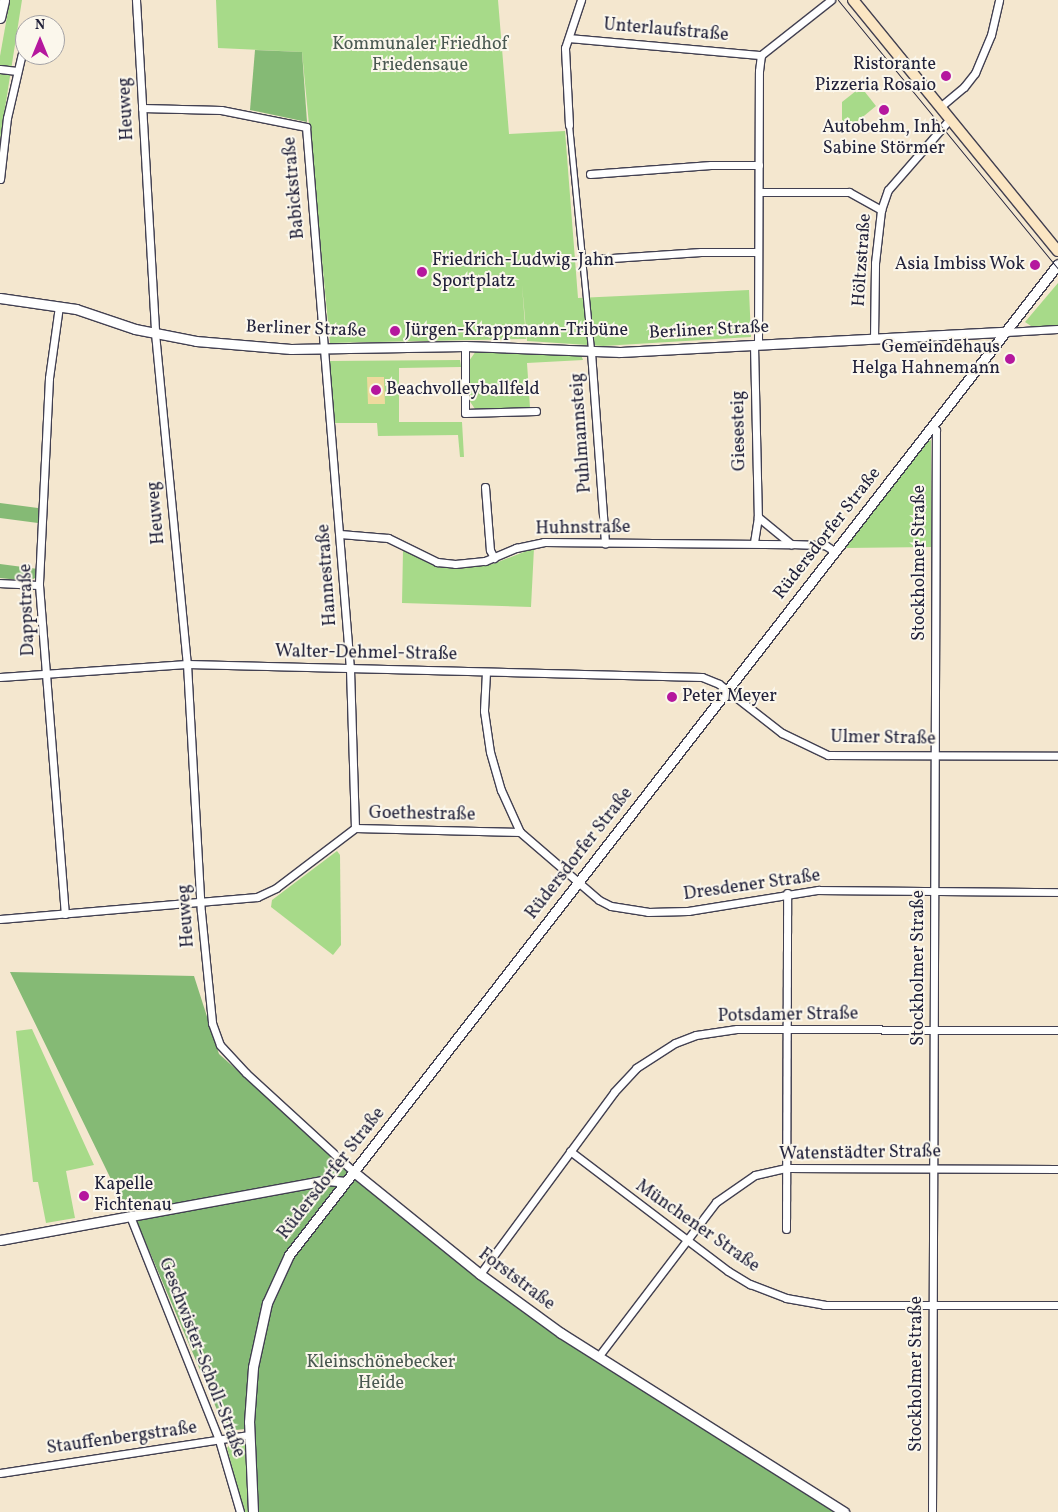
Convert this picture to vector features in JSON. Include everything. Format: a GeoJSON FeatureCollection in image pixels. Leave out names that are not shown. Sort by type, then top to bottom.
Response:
{"type":"FeatureCollection","features":[{"type":"Feature","properties":{"kind":"main road"},"geometry":{"type":"LineString","coordinates":[[853,0],[1058,251]]}},
{"type":"Feature","properties":{"kind":"street"},"geometry":{"type":"LineString","coordinates":[[0,18],[4,0]]}},
{"type":"Feature","properties":{"kind":"street","name":"Heuweg"},"geometry":{"type":"LineString","coordinates":[[136,0],[155,333],[186,664],[201,903],[212,1023]]}},
{"type":"Feature","properties":{"kind":"street"},"geometry":{"type":"LineString","coordinates":[[581,0],[568,38],[565,59],[569,125],[591,352]]}},
{"type":"Feature","properties":{"kind":"street"},"geometry":{"type":"LineString","coordinates":[[761,55],[831,0]]}},
{"type":"Feature","properties":{"kind":"street"},"geometry":{"type":"LineString","coordinates":[[940,107],[964,87],[975,73],[991,35],[999,0]]}},
{"type":"Feature","properties":{"kind":"street","name":"Unterlaufstraße"},"geometry":{"type":"LineString","coordinates":[[568,38],[761,55]]}},
{"type":"Feature","properties":{"kind":"street","name":"Giesesteig"},"geometry":{"type":"LineString","coordinates":[[754,543],[758,517],[756,345],[761,55]]}},
{"type":"Feature","properties":{"kind":"street"},"geometry":{"type":"LineString","coordinates":[[0,179],[7,118],[19,65]]}},
{"type":"Feature","properties":{"kind":"street"},"geometry":{"type":"LineString","coordinates":[[0,69],[17,71]]}},
{"type":"Feature","properties":{"kind":"street","name":"Babickstraße"},"geometry":{"type":"LineString","coordinates":[[142,108],[220,110],[306,127],[324,350]]}},
{"type":"Feature","properties":{"kind":"street","name":"Höltzstraße"},"geometry":{"type":"LineString","coordinates":[[874,338],[875,263],[881,210],[888,190],[950,119]]}},
{"type":"Feature","properties":{"kind":"street"},"geometry":{"type":"LineString","coordinates":[[590,174],[711,165],[758,165]]}},
{"type":"Feature","properties":{"kind":"street"},"geometry":{"type":"LineString","coordinates":[[759,192],[849,192],[881,210]]}},
{"type":"Feature","properties":{"kind":"street"},"geometry":{"type":"LineString","coordinates":[[597,259],[701,252],[758,252]]}},
{"type":"Feature","properties":{"kind":"street","name":"Rüdersdorfer Straße"},"geometry":{"type":"LineString","coordinates":[[252,1512],[249,1435],[255,1348],[274,1286],[289,1255],[1058,264]]}},
{"type":"Feature","properties":{"kind":"street","name":"Berliner Straße"},"geometry":{"type":"LineString","coordinates":[[0,298],[59,306],[155,333],[196,341],[324,350],[465,346],[591,352],[1005,332]]}},
{"type":"Feature","properties":{"kind":"street","name":"Dappstraße"},"geometry":{"type":"LineString","coordinates":[[59,306],[50,378],[39,585],[65,914]]}},
{"type":"Feature","properties":{"kind":"street"},"geometry":{"type":"LineString","coordinates":[[1005,332],[1058,329]]}},
{"type":"Feature","properties":{"kind":"street"},"geometry":{"type":"LineString","coordinates":[[465,346],[465,412],[536,411]]}},
{"type":"Feature","properties":{"kind":"street","name":"Hannestraße"},"geometry":{"type":"LineString","coordinates":[[324,350],[356,754],[355,828]]}},
{"type":"Feature","properties":{"kind":"street","name":"Puhlmannsteig"},"geometry":{"type":"LineString","coordinates":[[591,352],[605,542]]}},
{"type":"Feature","properties":{"kind":"street","name":"Stockholmer Straße"},"geometry":{"type":"LineString","coordinates":[[932,427],[936,430],[932,1512]]}},
{"type":"Feature","properties":{"kind":"street"},"geometry":{"type":"LineString","coordinates":[[485,487],[490,550],[494,558]]}},
{"type":"Feature","properties":{"kind":"street"},"geometry":{"type":"LineString","coordinates":[[758,517],[791,544]]}},
{"type":"Feature","properties":{"kind":"street","name":"Huhnstraße"},"geometry":{"type":"LineString","coordinates":[[340,534],[388,538],[423,556],[447,563],[465,564],[494,558],[535,543],[754,543],[825,545],[834,551]]}},
{"type":"Feature","properties":{"kind":"street"},"geometry":{"type":"LineString","coordinates":[[0,583],[39,585]]}},
{"type":"Feature","properties":{"kind":"street","name":"Walter-Dehmel-Straße"},"geometry":{"type":"LineString","coordinates":[[0,677],[186,664],[702,677],[727,691]]}},
{"type":"Feature","properties":{"kind":"street"},"geometry":{"type":"LineString","coordinates":[[486,672],[484,711],[490,752],[501,790],[520,832],[578,884]]}},
{"type":"Feature","properties":{"kind":"street","name":"Ulmer Straße"},"geometry":{"type":"LineString","coordinates":[[727,691],[782,733],[813,750],[837,755],[1058,756]]}},
{"type":"Feature","properties":{"kind":"street","name":"Goethestraße"},"geometry":{"type":"LineString","coordinates":[[0,919],[257,897],[293,876],[355,828],[520,832]]}},
{"type":"Feature","properties":{"kind":"street","name":"Dresdener Straße"},"geometry":{"type":"LineString","coordinates":[[578,884],[611,906],[648,912],[688,911],[787,893],[818,890],[1058,892]]}},
{"type":"Feature","properties":{"kind":"street"},"geometry":{"type":"LineString","coordinates":[[786,1229],[787,893]]}},
{"type":"Feature","properties":{"kind":"street","name":"Forststraße"},"geometry":{"type":"LineString","coordinates":[[212,1023],[220,1045],[246,1073],[354,1172],[480,1274],[598,1357],[844,1512]]}},
{"type":"Feature","properties":{"kind":"street","name":"Potsdamer Straße"},"geometry":{"type":"LineString","coordinates":[[480,1274],[614,1092],[636,1068],[661,1051],[696,1035],[718,1030],[786,1028],[1058,1030]]}},
{"type":"Feature","properties":{"kind":"street","name":"Münchener Straße"},"geometry":{"type":"LineString","coordinates":[[570,1152],[628,1198],[644,1205],[687,1240],[750,1284],[786,1298],[824,1304],[1058,1306]]}},
{"type":"Feature","properties":{"kind":"street","name":"Watenstädter Straße"},"geometry":{"type":"LineString","coordinates":[[598,1357],[716,1202],[755,1175],[786,1168],[1058,1169]]}},
{"type":"Feature","properties":{"kind":"street"},"geometry":{"type":"LineString","coordinates":[[0,1240],[327,1180],[346,1182]]}},
{"type":"Feature","properties":{"kind":"street","name":"Geschwister-Scholl-Straße"},"geometry":{"type":"LineString","coordinates":[[130,1216],[219,1440],[240,1512]]}},
{"type":"Feature","properties":{"kind":"street","name":"Stauffenbergstraße"},"geometry":{"type":"LineString","coordinates":[[0,1473],[249,1435]]}},
{"type":"Feature","properties":{"kind":"green space"},"geometry":{"type":"Polygon","coordinates":[[[10,0],[22,0],[20,15],[15,15],[15,45],[0,140],[0,56],[10,0]]]}},
{"type":"Feature","properties":{"kind":"green space","name":"Kommunaler Friedhof Friedensaue"},"geometry":{"type":"Polygon","coordinates":[[[216,0],[498,0],[509,134],[565,131],[578,298],[749,290],[751,337],[603,346],[527,341],[522,285],[526,339],[330,343],[302,52],[218,48],[216,0]]]}},
{"type":"Feature","properties":{"kind":"green space"},"geometry":{"type":"Polygon","coordinates":[[[255,50],[302,52],[307,122],[250,110],[255,50]]]}},
{"type":"Feature","properties":{"kind":"green space"},"geometry":{"type":"Polygon","coordinates":[[[861,87],[876,106],[853,125],[842,125],[842,102],[861,87]]]}},
{"type":"Feature","properties":{"kind":"green space"},"geometry":{"type":"Polygon","coordinates":[[[1058,283],[1058,328],[1034,328],[1025,322],[1058,283]]]}},
{"type":"Feature","properties":{"kind":"green space"},"geometry":{"type":"Polygon","coordinates":[[[476,351],[581,355],[583,360],[527,363],[530,408],[475,409],[469,400],[469,361],[476,351]]]}},
{"type":"Feature","properties":{"kind":"green space"},"geometry":{"type":"Polygon","coordinates":[[[460,360],[461,367],[399,368],[399,422],[462,422],[464,457],[460,457],[458,435],[378,436],[377,423],[335,423],[329,361],[460,360]]]}},
{"type":"Feature","properties":{"kind":"green space"},"geometry":{"type":"Polygon","coordinates":[[[931,440],[931,547],[845,548],[927,442],[931,440]]]}},
{"type":"Feature","properties":{"kind":"green space"},"geometry":{"type":"Polygon","coordinates":[[[0,503],[38,508],[38,523],[0,518],[0,503]]]}},
{"type":"Feature","properties":{"kind":"green space"},"geometry":{"type":"Polygon","coordinates":[[[534,548],[531,607],[402,603],[403,550],[439,567],[457,569],[493,564],[534,548]]]}},
{"type":"Feature","properties":{"kind":"green space"},"geometry":{"type":"Polygon","coordinates":[[[0,564],[38,569],[35,578],[29,581],[0,578],[0,564]]]}},
{"type":"Feature","properties":{"kind":"green space"},"geometry":{"type":"Polygon","coordinates":[[[337,851],[340,855],[341,945],[333,955],[271,907],[272,900],[337,851]]]}},
{"type":"Feature","properties":{"kind":"green space","name":"Kleinschönebecker Heide"},"geometry":{"type":"Polygon","coordinates":[[[10,972],[194,976],[219,1054],[399,1214],[546,1327],[837,1512],[259,1512],[255,1428],[226,1431],[137,1222],[126,1210],[10,972]]]}},
{"type":"Feature","properties":{"kind":"green space"},"geometry":{"type":"Polygon","coordinates":[[[32,1029],[94,1165],[66,1171],[75,1218],[46,1223],[38,1182],[33,1182],[16,1031],[32,1029]]]}},
{"type":"Feature","properties":{"kind":"green space"},"geometry":{"type":"Polygon","coordinates":[[[241,1441],[245,1445],[249,1512],[244,1512],[227,1448],[231,1443],[241,1441]]]}},
{"type":"Feature","properties":{"kind":"sand","name":"Beachvolleyballfeld"},"geometry":{"type":"Polygon","coordinates":[[[367,377],[384,377],[385,404],[368,404],[367,377]]]}},
{"type":"Feature","properties":{"kind":"tram line"},"geometry":{"type":"LineString","coordinates":[[838,0],[1058,269]]}},
{"type":"Feature","properties":{"kind":"place","name":"Ristorante Pizzeria Rosaio"},"geometry":{"type":"Point","coordinates":[946,76]}},
{"type":"Feature","properties":{"kind":"place","name":"Autobehm, Inh. Sabine Störmer"},"geometry":{"type":"Point","coordinates":[884,110]}},
{"type":"Feature","properties":{"kind":"place","name":"Asia Imbiss Wok"},"geometry":{"type":"Point","coordinates":[1035,265]}},
{"type":"Feature","properties":{"kind":"place","name":"Friedrich-Ludwig-Jahn Sportplatz"},"geometry":{"type":"Point","coordinates":[422,272]}},
{"type":"Feature","properties":{"kind":"place","name":"Jürgen-Krappmann-Tribüne"},"geometry":{"type":"Point","coordinates":[395,331]}},
{"type":"Feature","properties":{"kind":"place","name":"Gemeindehaus Helga Hahnemann"},"geometry":{"type":"Point","coordinates":[1010,359]}},
{"type":"Feature","properties":{"kind":"place","name":"Beachvolleyballfeld"},"geometry":{"type":"Point","coordinates":[376,390]}},
{"type":"Feature","properties":{"kind":"place","name":"Peter Meyer"},"geometry":{"type":"Point","coordinates":[672,697]}},
{"type":"Feature","properties":{"kind":"place","name":"Kapelle Fichtenau"},"geometry":{"type":"Point","coordinates":[84,1196]}}]}
